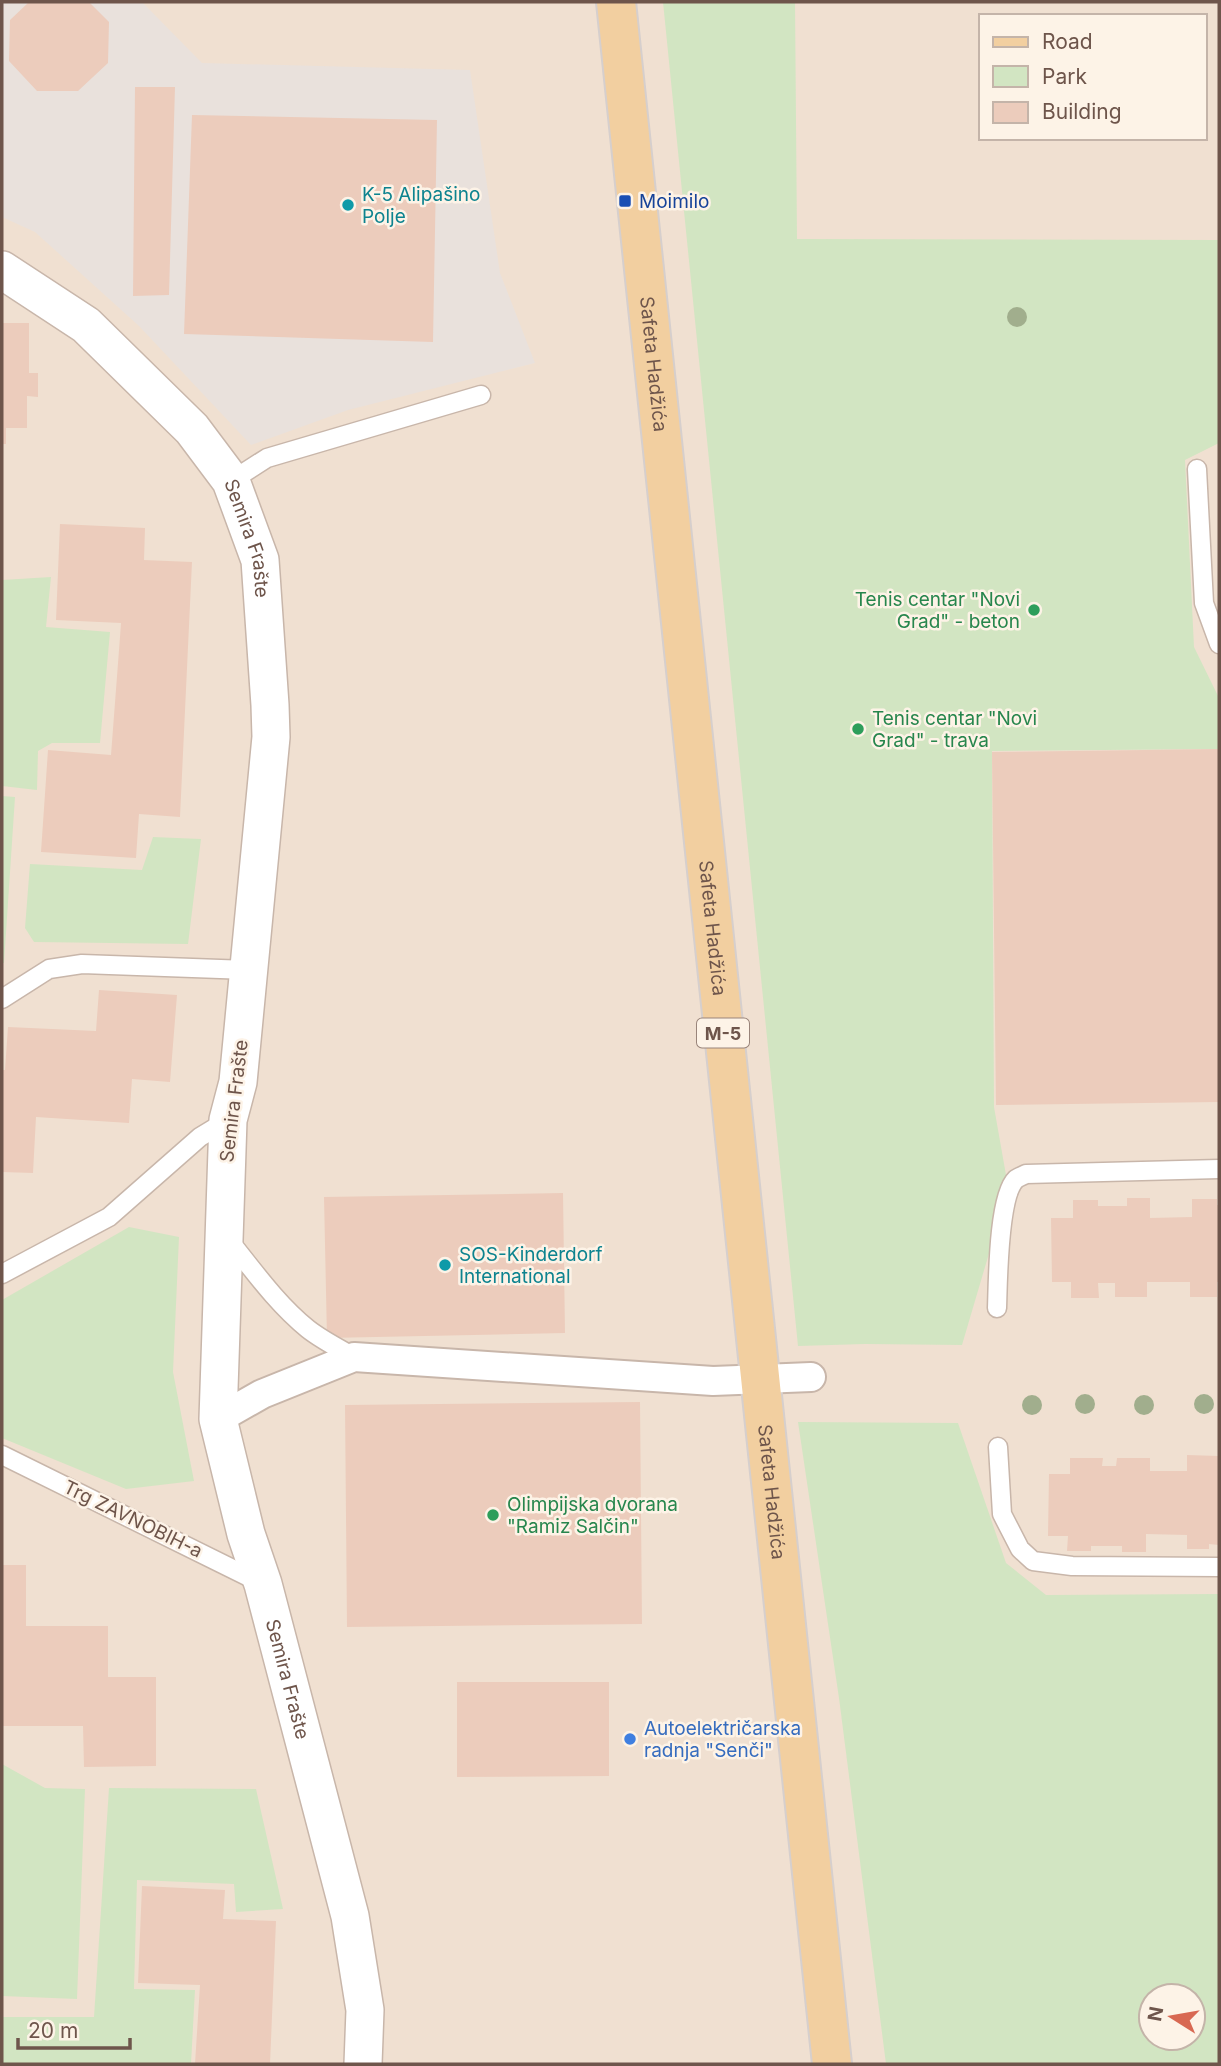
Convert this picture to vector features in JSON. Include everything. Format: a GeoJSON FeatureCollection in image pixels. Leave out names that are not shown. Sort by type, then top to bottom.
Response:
{"type":"FeatureCollection","features":[{"type":"Feature","properties":{"kind":"main road","name":"Safeta Hadžića"},"geometry":{"type":"LineString","coordinates":[[616,2],[832,2064]]}},
{"type":"Feature","properties":{"kind":"street","name":"Semira Frašte"},"geometry":{"type":"LineString","coordinates":[[2,270],[86,325],[192,429],[231,481],[260,560],[271,737],[238,1082],[228,1121],[218,1419],[246,1534],[263,1584],[350,1916],[365,2010],[363,2064]]}},
{"type":"Feature","properties":{"kind":"street"},"geometry":{"type":"LineString","coordinates":[[218,1419],[262,1394],[354,1357],[713,1381],[811,1377]]}},
{"type":"Feature","properties":{"kind":"lane"},"geometry":{"type":"LineString","coordinates":[[231,481],[267,458],[481,395]]}},
{"type":"Feature","properties":{"kind":"lane"},"geometry":{"type":"LineString","coordinates":[[1197,469],[1204,603],[1219,644]]}},
{"type":"Feature","properties":{"kind":"lane"},"geometry":{"type":"LineString","coordinates":[[2,999],[49,969],[82,964],[248,970]]}},
{"type":"Feature","properties":{"kind":"lane"},"geometry":{"type":"LineString","coordinates":[[2,1274],[109,1217],[200,1137],[228,1121]]}},
{"type":"Feature","properties":{"kind":"lane"},"geometry":{"type":"LineString","coordinates":[[997,1308],[1000,1240],[1006,1202],[1015,1180],[1026,1174],[1219,1169]]}},
{"type":"Feature","properties":{"kind":"lane"},"geometry":{"type":"LineString","coordinates":[[224,1233],[265,1285],[305,1327],[354,1357]]}},
{"type":"Feature","properties":{"kind":"lane"},"geometry":{"type":"LineString","coordinates":[[998,1447],[1002,1514],[1020,1549],[1033,1561],[1072,1566],[1219,1567]]}},
{"type":"Feature","properties":{"kind":"lane","name":"Trg ZAVNOBIH-a"},"geometry":{"type":"LineString","coordinates":[[2,1455],[263,1584]]}},
{"type":"Feature","properties":{"kind":"shaded area"},"geometry":{"type":"Polygon","coordinates":[[[2,2],[1219,2],[1219,2064],[2,2064],[2,2]]]}},
{"type":"Feature","properties":{"kind":"shaded area"},"geometry":{"type":"Polygon","coordinates":[[[2,2],[142,2],[202,63],[470,70],[500,273],[535,363],[348,410],[251,445],[139,326],[35,232],[2,217],[2,2]]]}},
{"type":"Feature","properties":{"kind":"green space"},"geometry":{"type":"Polygon","coordinates":[[[663,2],[795,2],[797,239],[1219,240],[1219,443],[1185,460],[1194,647],[1219,698],[1219,749],[992,751],[994,1107],[1006,1175],[998,1199],[990,1250],[962,1345],[798,1346],[663,2]]]}},
{"type":"Feature","properties":{"kind":"green space"},"geometry":{"type":"Polygon","coordinates":[[[51,577],[46,627],[110,632],[100,743],[52,743],[38,751],[37,790],[2,786],[2,580],[51,577]]]}},
{"type":"Feature","properties":{"kind":"green space"},"geometry":{"type":"Polygon","coordinates":[[[2,796],[15,797],[4,963],[2,963],[2,796]]]}},
{"type":"Feature","properties":{"kind":"green space"},"geometry":{"type":"Polygon","coordinates":[[[153,837],[201,839],[188,944],[34,942],[25,928],[30,864],[142,870],[153,837]]]}},
{"type":"Feature","properties":{"kind":"green space"},"geometry":{"type":"Polygon","coordinates":[[[129,1227],[179,1237],[173,1372],[194,1481],[126,1489],[2,1438],[2,1300],[129,1227]]]}},
{"type":"Feature","properties":{"kind":"green space"},"geometry":{"type":"Polygon","coordinates":[[[798,1422],[958,1423],[1006,1563],[1046,1595],[1219,1594],[1219,2064],[886,2064],[839,1698],[798,1422]]]}},
{"type":"Feature","properties":{"kind":"green space"},"geometry":{"type":"Polygon","coordinates":[[[2,1764],[45,1788],[85,1789],[77,1999],[2,1996],[2,1764]]]}},
{"type":"Feature","properties":{"kind":"green space"},"geometry":{"type":"Polygon","coordinates":[[[109,1788],[256,1789],[283,1909],[236,1912],[234,1884],[137,1880],[134,1989],[195,1990],[191,2064],[2,2064],[2,2017],[94,2017],[109,1788]]]}},
{"type":"Feature","properties":{"kind":"building"},"geometry":{"type":"Polygon","coordinates":[[[29,2],[89,2],[109,22],[108,63],[78,91],[37,91],[9,61],[10,20],[29,2]]]}},
{"type":"Feature","properties":{"kind":"building"},"geometry":{"type":"Polygon","coordinates":[[[135,87],[175,87],[169,295],[133,296],[135,87]]]}},
{"type":"Feature","properties":{"kind":"building"},"geometry":{"type":"Polygon","coordinates":[[[192,115],[437,120],[433,342],[184,334],[192,115]]]}},
{"type":"Feature","properties":{"kind":"building"},"geometry":{"type":"Polygon","coordinates":[[[2,323],[29,323],[29,373],[38,373],[38,397],[27,396],[27,428],[6,428],[6,444],[2,444],[2,323]]]}},
{"type":"Feature","properties":{"kind":"building"},"geometry":{"type":"Polygon","coordinates":[[[60,524],[145,528],[144,560],[192,562],[180,817],[139,814],[136,858],[41,852],[48,750],[111,755],[121,623],[56,620],[60,524]]]}},
{"type":"Feature","properties":{"kind":"building"},"geometry":{"type":"Polygon","coordinates":[[[1219,749],[1219,1102],[996,1105],[992,752],[1219,749]]]}},
{"type":"Feature","properties":{"kind":"building"},"geometry":{"type":"Polygon","coordinates":[[[99,990],[177,995],[170,1082],[132,1079],[129,1123],[36,1117],[33,1173],[2,1172],[2,1070],[5,1070],[8,1027],[96,1031],[99,990]]]}},
{"type":"Feature","properties":{"kind":"building","name":"SOS-Kinderdorf International"},"geometry":{"type":"Polygon","coordinates":[[[563,1193],[565,1333],[327,1338],[324,1197],[563,1193]]]}},
{"type":"Feature","properties":{"kind":"building"},"geometry":{"type":"Polygon","coordinates":[[[1127,1198],[1150,1198],[1150,1218],[1192,1217],[1192,1199],[1217,1199],[1217,1297],[1190,1297],[1190,1282],[1147,1282],[1147,1297],[1115,1297],[1115,1283],[1098,1283],[1099,1298],[1071,1298],[1071,1282],[1052,1282],[1051,1218],[1073,1218],[1073,1200],[1098,1200],[1098,1206],[1127,1206],[1127,1198]]]}},
{"type":"Feature","properties":{"kind":"building","name":"Olimpijska dvorana \"Ramiz Salčin\""},"geometry":{"type":"Polygon","coordinates":[[[640,1402],[642,1624],[347,1627],[345,1405],[640,1402]]]}},
{"type":"Feature","properties":{"kind":"building"},"geometry":{"type":"Polygon","coordinates":[[[1187,1455],[1219,1456],[1219,1545],[1209,1544],[1209,1549],[1187,1549],[1187,1535],[1146,1534],[1146,1552],[1122,1552],[1122,1546],[1091,1546],[1091,1551],[1067,1551],[1068,1536],[1048,1536],[1049,1474],[1070,1474],[1070,1458],[1103,1458],[1102,1466],[1116,1466],[1117,1458],[1150,1458],[1150,1471],[1187,1471],[1187,1455]]]}},
{"type":"Feature","properties":{"kind":"building"},"geometry":{"type":"Polygon","coordinates":[[[2,1565],[26,1565],[26,1626],[108,1626],[108,1677],[156,1677],[156,1766],[84,1767],[83,1726],[2,1726],[2,1565]]]}},
{"type":"Feature","properties":{"kind":"building"},"geometry":{"type":"Polygon","coordinates":[[[457,1682],[609,1682],[609,1776],[457,1777],[457,1682]]]}},
{"type":"Feature","properties":{"kind":"building"},"geometry":{"type":"Polygon","coordinates":[[[142,1886],[225,1890],[223,1919],[276,1921],[270,2064],[195,2064],[200,1985],[138,1983],[142,1886]]]}},
{"type":"Feature","properties":{"kind":"place","name":"Moimilo"},"geometry":{"type":"Point","coordinates":[625,201]}},
{"type":"Feature","properties":{"kind":"place","name":"K-5 Alipašino Polje"},"geometry":{"type":"Point","coordinates":[348,205]}},
{"type":"Feature","properties":{"kind":"place","name":"Tenis centar \"Novi Grad\" - beton"},"geometry":{"type":"Point","coordinates":[1034,610]}},
{"type":"Feature","properties":{"kind":"place","name":"Tenis centar \"Novi Grad\" - trava"},"geometry":{"type":"Point","coordinates":[858,729]}},
{"type":"Feature","properties":{"kind":"place","name":"SOS-Kinderdorf International"},"geometry":{"type":"Point","coordinates":[445,1265]}},
{"type":"Feature","properties":{"kind":"place","name":"Olimpijska dvorana \"Ramiz Salčin\""},"geometry":{"type":"Point","coordinates":[493,1515]}},
{"type":"Feature","properties":{"kind":"place","name":"Autoelektričarska radnja \"Senči\""},"geometry":{"type":"Point","coordinates":[630,1739]}}]}
